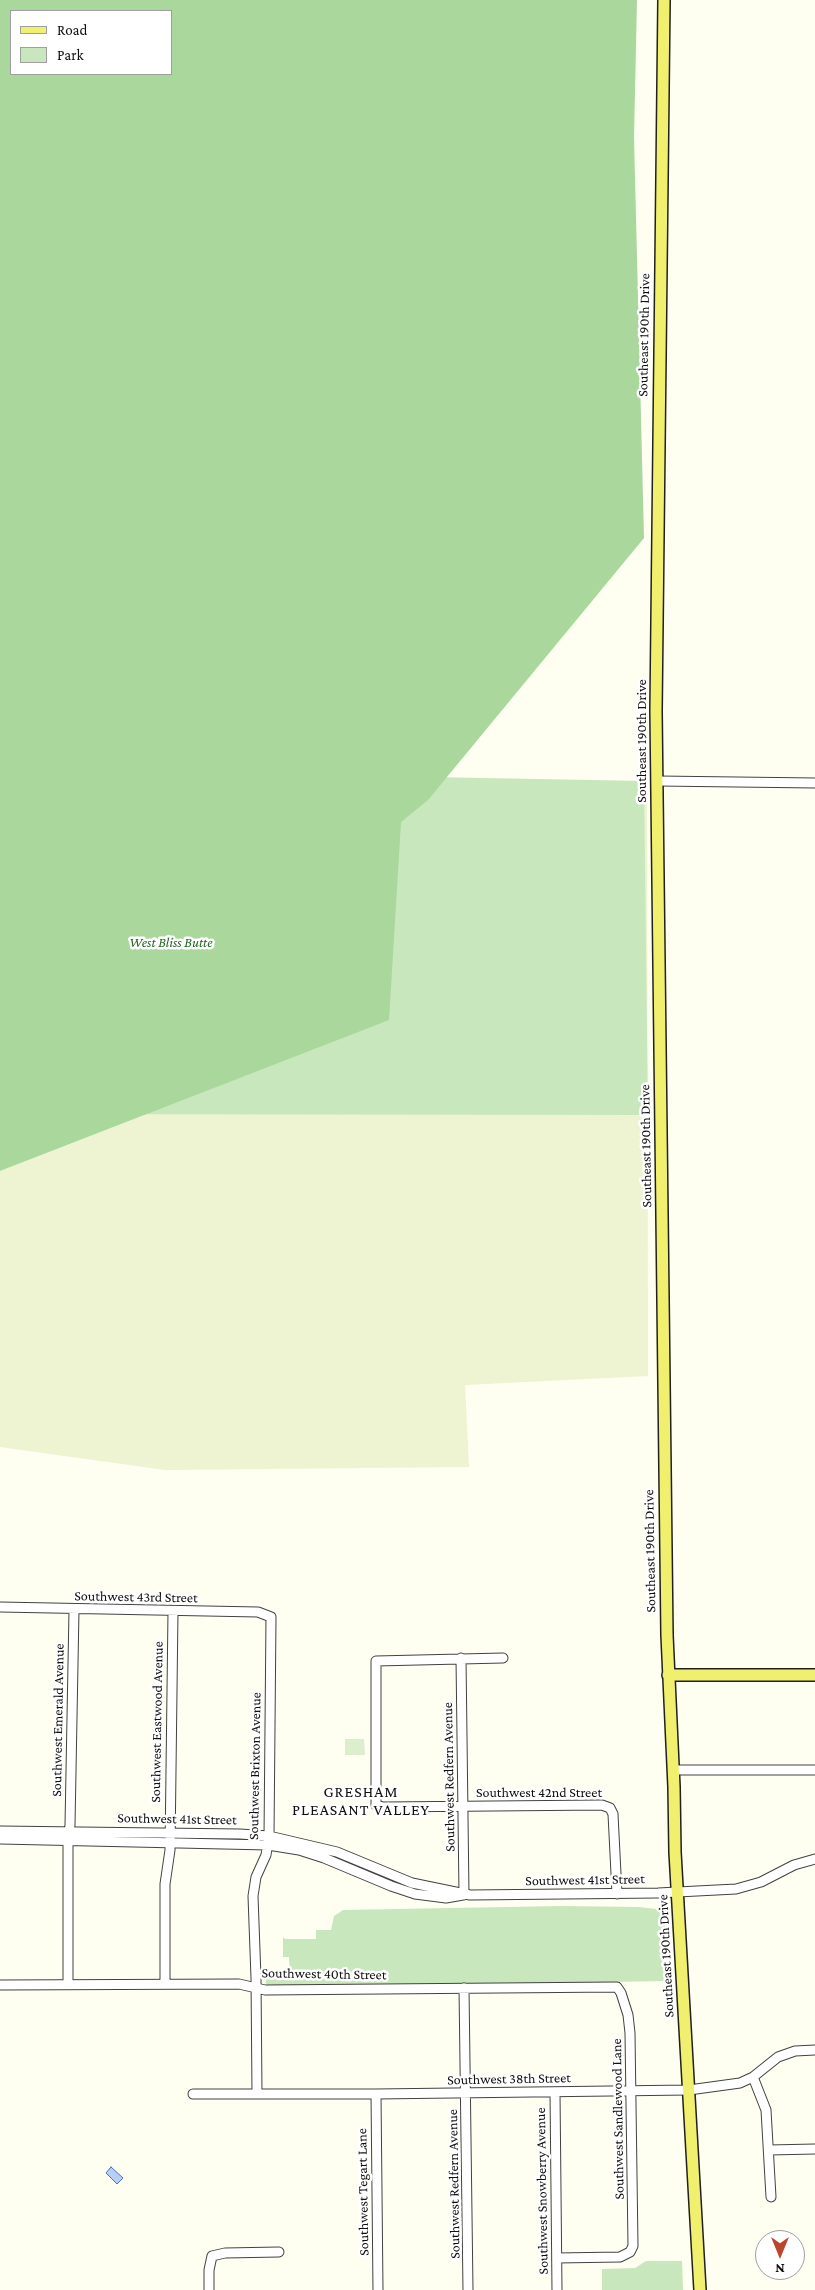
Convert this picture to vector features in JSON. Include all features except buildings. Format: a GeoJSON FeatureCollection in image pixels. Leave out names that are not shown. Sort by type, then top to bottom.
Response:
{"type":"FeatureCollection","features":[{"type":"Feature","properties":{"kind":"main road","name":"Southeast 190th Drive"},"geometry":{"type":"LineString","coordinates":[[664,0],[658,410],[658,781],[668,1675],[677,1892],[700,2290]]}},
{"type":"Feature","properties":{"kind":"main road"},"geometry":{"type":"LineString","coordinates":[[668,1675],[815,1675]]}},
{"type":"Feature","properties":{"kind":"street"},"geometry":{"type":"LineString","coordinates":[[658,781],[815,783]]}},
{"type":"Feature","properties":{"kind":"street","name":"Southwest 43rd Street"},"geometry":{"type":"LineString","coordinates":[[0,1607],[74,1610],[258,1612],[271,1616]]}},
{"type":"Feature","properties":{"kind":"street","name":"Southwest Emerald Avenue"},"geometry":{"type":"LineString","coordinates":[[68,1984],[74,1610]]}},
{"type":"Feature","properties":{"kind":"street","name":"Southwest Eastwood Avenue"},"geometry":{"type":"LineString","coordinates":[[165,1982],[166,1884],[170,1850],[172,1611]]}},
{"type":"Feature","properties":{"kind":"street","name":"Southwest Brixton Avenue"},"geometry":{"type":"LineString","coordinates":[[257,2094],[256,1978],[252,1896],[256,1877],[269,1841],[271,1616]]}},
{"type":"Feature","properties":{"kind":"street"},"geometry":{"type":"LineString","coordinates":[[461,1658],[503,1658]]}},
{"type":"Feature","properties":{"kind":"street","name":"Southwest 42nd Street"},"geometry":{"type":"LineString","coordinates":[[461,1658],[376,1661],[375,1784],[377,1806],[602,1805],[610,1808],[613,1814],[617,1894]]}},
{"type":"Feature","properties":{"kind":"street","name":"Southwest Redfern Avenue"},"geometry":{"type":"LineString","coordinates":[[461,1658],[464,1894]]}},
{"type":"Feature","properties":{"kind":"street"},"geometry":{"type":"LineString","coordinates":[[673,1770],[815,1770]]}},
{"type":"Feature","properties":{"kind":"street","name":"Southwest 41st Street"},"geometry":{"type":"LineString","coordinates":[[0,1830],[69,1836]]}},
{"type":"Feature","properties":{"kind":"street","name":"Southwest 41st Street"},"geometry":{"type":"LineString","coordinates":[[0,1840],[69,1836],[170,1837],[269,1841],[324,1858],[415,1894],[446,1898],[464,1894],[617,1894],[745,1888],[794,1865],[815,1859]]}},
{"type":"Feature","properties":{"kind":"street","name":"Southwest 40th Street"},"geometry":{"type":"LineString","coordinates":[[0,1985],[165,1982],[239,1984],[265,1990],[617,1987]]}},
{"type":"Feature","properties":{"kind":"street","name":"Southwest Sandlewood Lane"},"geometry":{"type":"LineString","coordinates":[[557,2258],[620,2257],[630,2252],[633,2242],[628,2015],[622,1993],[617,1987]]}},
{"type":"Feature","properties":{"kind":"street","name":"Southwest Redfern Avenue"},"geometry":{"type":"LineString","coordinates":[[464,1988],[468,2290]]}},
{"type":"Feature","properties":{"kind":"street","name":"Southwest 38th Street"},"geometry":{"type":"LineString","coordinates":[[193,2094],[689,2090],[726,2086],[753,2077],[778,2057],[795,2051],[815,2050]]}},
{"type":"Feature","properties":{"kind":"street"},"geometry":{"type":"LineString","coordinates":[[753,2077],[766,2110],[771,2198]]}},
{"type":"Feature","properties":{"kind":"street","name":"Southwest Snowberry Avenue"},"geometry":{"type":"LineString","coordinates":[[555,2092],[557,2290]]}},
{"type":"Feature","properties":{"kind":"street","name":"Southwest Tegart Lane"},"geometry":{"type":"LineString","coordinates":[[376,2094],[378,2290]]}},
{"type":"Feature","properties":{"kind":"street"},"geometry":{"type":"LineString","coordinates":[[769,2150],[815,2149]]}},
{"type":"Feature","properties":{"kind":"street"},"geometry":{"type":"LineString","coordinates":[[209,2290],[209,2270],[212,2256],[225,2253],[279,2252]]}},
{"type":"Feature","properties":{"kind":"green space"},"geometry":{"type":"Polygon","coordinates":[[[0,0],[637,0],[634,137],[644,538],[428,800],[401,822],[389,1020],[0,1171],[0,0]]]}},
{"type":"Feature","properties":{"kind":"green space","name":"West Bliss Butte"},"geometry":{"type":"Polygon","coordinates":[[[0,769],[644,781],[648,1115],[0,1114],[0,769]]]}},
{"type":"Feature","properties":{"kind":"green space"},"geometry":{"type":"Polygon","coordinates":[[[647,790],[648,1376],[465,1385],[469,1467],[165,1470],[0,1447],[0,1171],[389,1020],[435,792],[647,790]]]}},
{"type":"Feature","properties":{"kind":"green space"},"geometry":{"type":"Polygon","coordinates":[[[345,1739],[364,1739],[365,1755],[345,1755],[345,1739]]]}},
{"type":"Feature","properties":{"kind":"green space"},"geometry":{"type":"Polygon","coordinates":[[[562,1906],[639,1907],[664,1910],[669,1981],[266,1987],[266,1977],[290,1976],[289,1957],[283,1957],[283,1937],[285,1939],[316,1939],[316,1930],[331,1930],[334,1916],[343,1910],[562,1906]]]}},
{"type":"Feature","properties":{"kind":"green space"},"geometry":{"type":"Polygon","coordinates":[[[646,2261],[682,2261],[683,2290],[602,2290],[602,2269],[635,2268],[646,2261]]]}},
{"type":"Feature","properties":{"kind":"water"},"geometry":{"type":"Polygon","coordinates":[[[111,2167],[123,2178],[117,2184],[106,2173],[111,2167]]]}},
{"type":"Feature","properties":{"kind":"district","name":"GRESHAM PLEASANT VALLEY"},"geometry":{"type":"Point","coordinates":[361,1801]}}]}
